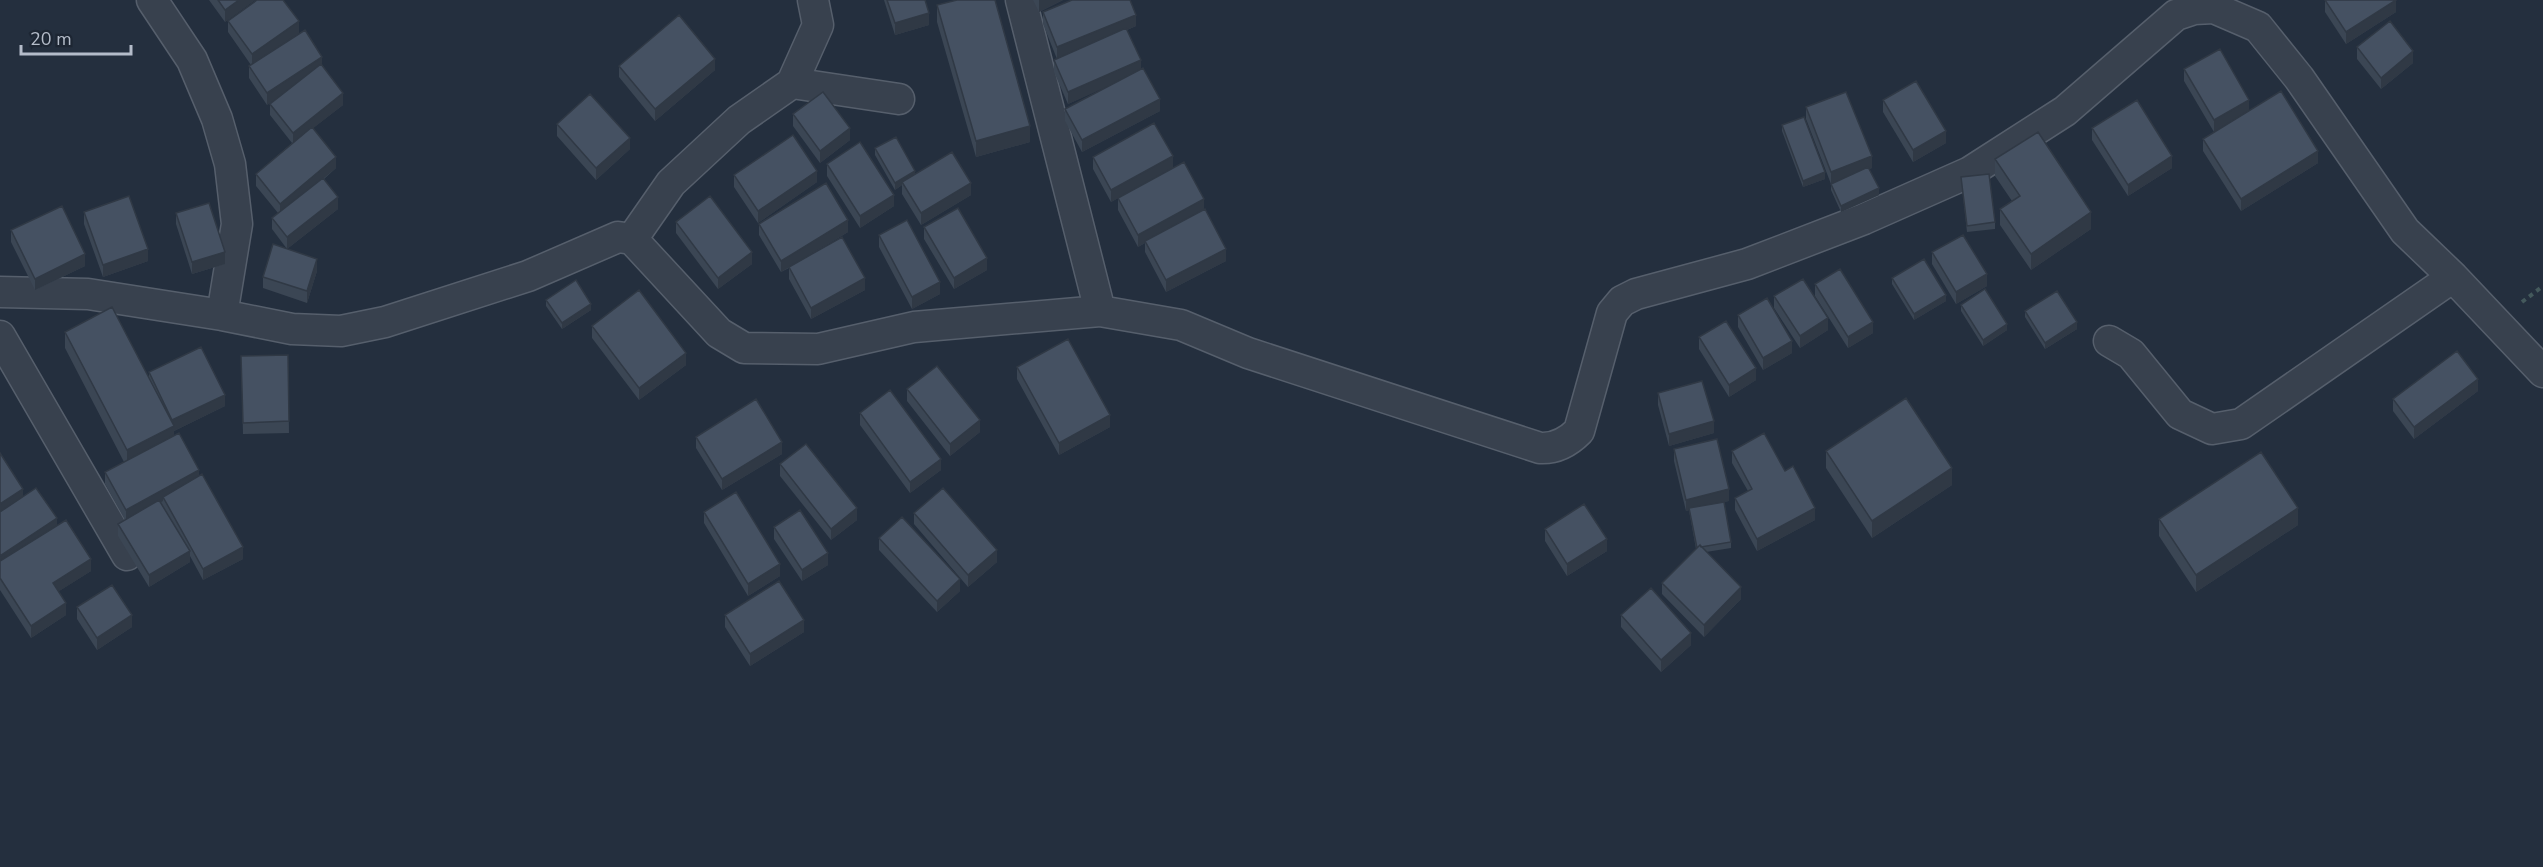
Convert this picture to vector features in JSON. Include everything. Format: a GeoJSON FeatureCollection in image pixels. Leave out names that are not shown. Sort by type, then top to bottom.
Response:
{"type":"FeatureCollection","features":[{"type":"Feature","properties":{"kind":"street"},"geometry":{"type":"LineString","coordinates":[[152,0],[192,60],[217,119],[230,164],[237,224],[222,315]]}},
{"type":"Feature","properties":{"kind":"street"},"geometry":{"type":"LineString","coordinates":[[632,239],[671,183],[739,120],[792,83],[818,25],[813,0]]}},
{"type":"Feature","properties":{"kind":"street"},"geometry":{"type":"LineString","coordinates":[[1021,0],[1100,311]]}},
{"type":"Feature","properties":{"kind":"street"},"geometry":{"type":"LineString","coordinates":[[0,292],[88,294],[222,315],[292,329],[341,331],[385,322],[528,276],[618,237],[632,239],[719,333],[744,348],[818,349],[914,327],[1100,311],[1181,325],[1248,353],[1540,448],[1549,448],[1570,440],[1579,431],[1612,313],[1622,301],[1636,294],[1747,264],[1864,219],[1970,172],[2065,111],[2176,15],[2194,9],[2214,8],[2258,27],[2299,78],[2405,231],[2453,277],[2543,372]]}},
{"type":"Feature","properties":{"kind":"street"},"geometry":{"type":"LineString","coordinates":[[792,83],[899,99]]}},
{"type":"Feature","properties":{"kind":"street"},"geometry":{"type":"LineString","coordinates":[[2109,341],[2132,354],[2180,414],[2212,429],[2241,424],[2453,277]]}},
{"type":"Feature","properties":{"kind":"street"},"geometry":{"type":"LineString","coordinates":[[0,336],[127,555]]}},
{"type":"Feature","properties":{"kind":"building"},"geometry":{"type":"Polygon","coordinates":[[[218,0],[239,0],[225,10],[218,0]]]}},
{"type":"Feature","properties":{"kind":"building"},"geometry":{"type":"Polygon","coordinates":[[[257,0],[283,0],[299,21],[252,54],[228,21],[257,0]]]}},
{"type":"Feature","properties":{"kind":"building"},"geometry":{"type":"Polygon","coordinates":[[[887,0],[925,0],[929,13],[895,23],[887,0]]]}},
{"type":"Feature","properties":{"kind":"building"},"geometry":{"type":"Polygon","coordinates":[[[957,0],[995,0],[1030,126],[976,141],[937,5],[957,0]]]}},
{"type":"Feature","properties":{"kind":"building"},"geometry":{"type":"Polygon","coordinates":[[[1072,0],[1130,0],[1136,15],[1057,47],[1043,12],[1072,0]]]}},
{"type":"Feature","properties":{"kind":"building"},"geometry":{"type":"Polygon","coordinates":[[[2325,0],[2396,0],[2346,32],[2325,0]]]}},
{"type":"Feature","properties":{"kind":"building"},"geometry":{"type":"Polygon","coordinates":[[[679,15],[715,59],[655,109],[619,66],[679,15]]]}},
{"type":"Feature","properties":{"kind":"building"},"geometry":{"type":"Polygon","coordinates":[[[2390,21],[2413,51],[2381,78],[2357,47],[2390,21]]]}},
{"type":"Feature","properties":{"kind":"building"},"geometry":{"type":"Polygon","coordinates":[[[1126,28],[1141,60],[1068,92],[1054,60],[1126,28]]]}},
{"type":"Feature","properties":{"kind":"building"},"geometry":{"type":"Polygon","coordinates":[[[305,30],[322,57],[267,93],[249,66],[305,30]]]}},
{"type":"Feature","properties":{"kind":"building"},"geometry":{"type":"Polygon","coordinates":[[[2220,49],[2249,100],[2214,120],[2184,69],[2220,49]]]}},
{"type":"Feature","properties":{"kind":"building"},"geometry":{"type":"Polygon","coordinates":[[[321,64],[343,93],[293,133],[270,104],[321,64]]]}},
{"type":"Feature","properties":{"kind":"building"},"geometry":{"type":"Polygon","coordinates":[[[1143,68],[1160,99],[1082,140],[1065,109],[1143,68]]]}},
{"type":"Feature","properties":{"kind":"building"},"geometry":{"type":"Polygon","coordinates":[[[1916,81],[1946,131],[1913,150],[1883,100],[1916,81]]]}},
{"type":"Feature","properties":{"kind":"building"},"geometry":{"type":"Polygon","coordinates":[[[2281,91],[2318,151],[2241,199],[2203,139],[2281,91]]]}},
{"type":"Feature","properties":{"kind":"building"},"geometry":{"type":"Polygon","coordinates":[[[823,92],[850,128],[820,151],[793,114],[823,92]]]}},
{"type":"Feature","properties":{"kind":"building"},"geometry":{"type":"Polygon","coordinates":[[[1846,92],[1872,156],[1831,172],[1806,107],[1846,92]]]}},
{"type":"Feature","properties":{"kind":"building"},"geometry":{"type":"Polygon","coordinates":[[[590,94],[630,138],[596,168],[557,124],[590,94]]]}},
{"type":"Feature","properties":{"kind":"building"},"geometry":{"type":"Polygon","coordinates":[[[2137,100],[2172,156],[2128,185],[2092,128],[2137,100]]]}},
{"type":"Feature","properties":{"kind":"building"},"geometry":{"type":"Polygon","coordinates":[[[1804,117],[1825,172],[1803,181],[1782,125],[1804,117]]]}},
{"type":"Feature","properties":{"kind":"building"},"geometry":{"type":"Polygon","coordinates":[[[1154,123],[1173,156],[1111,190],[1093,157],[1154,123]]]}},
{"type":"Feature","properties":{"kind":"building"},"geometry":{"type":"Polygon","coordinates":[[[312,127],[336,157],[280,204],[256,174],[312,127]]]}},
{"type":"Feature","properties":{"kind":"building"},"geometry":{"type":"Polygon","coordinates":[[[2038,132],[2091,212],[2031,254],[2000,209],[2020,196],[1995,159],[2038,132]]]}},
{"type":"Feature","properties":{"kind":"building"},"geometry":{"type":"Polygon","coordinates":[[[793,135],[817,171],[758,211],[734,175],[793,135]]]}},
{"type":"Feature","properties":{"kind":"building"},"geometry":{"type":"Polygon","coordinates":[[[896,137],[915,171],[895,183],[875,148],[896,137]]]}},
{"type":"Feature","properties":{"kind":"building"},"geometry":{"type":"Polygon","coordinates":[[[860,142],[894,195],[860,216],[827,164],[860,142]]]}},
{"type":"Feature","properties":{"kind":"building"},"geometry":{"type":"Polygon","coordinates":[[[952,152],[971,183],[921,213],[902,182],[952,152]]]}},
{"type":"Feature","properties":{"kind":"building"},"geometry":{"type":"Polygon","coordinates":[[[1184,162],[1204,199],[1138,235],[1118,198],[1184,162]]]}},
{"type":"Feature","properties":{"kind":"building"},"geometry":{"type":"Polygon","coordinates":[[[1868,167],[1879,188],[1841,206],[1831,184],[1868,167]]]}},
{"type":"Feature","properties":{"kind":"building"},"geometry":{"type":"Polygon","coordinates":[[[1989,174],[1995,222],[1967,226],[1961,177],[1989,174]]]}},
{"type":"Feature","properties":{"kind":"building"},"geometry":{"type":"Polygon","coordinates":[[[323,178],[338,197],[287,237],[272,218],[323,178]]]}},
{"type":"Feature","properties":{"kind":"building"},"geometry":{"type":"Polygon","coordinates":[[[826,183],[848,220],[781,261],[759,224],[826,183]]]}},
{"type":"Feature","properties":{"kind":"building"},"geometry":{"type":"Polygon","coordinates":[[[129,196],[148,249],[103,265],[84,212],[129,196]]]}},
{"type":"Feature","properties":{"kind":"building"},"geometry":{"type":"Polygon","coordinates":[[[710,196],[752,252],[718,278],[676,222],[710,196]]]}},
{"type":"Feature","properties":{"kind":"building"},"geometry":{"type":"Polygon","coordinates":[[[209,203],[225,252],[192,262],[176,213],[209,203]]]}},
{"type":"Feature","properties":{"kind":"building"},"geometry":{"type":"Polygon","coordinates":[[[62,206],[85,254],[35,279],[11,230],[62,206]]]}},
{"type":"Feature","properties":{"kind":"building"},"geometry":{"type":"Polygon","coordinates":[[[958,208],[987,258],[954,278],[924,227],[958,208]]]}},
{"type":"Feature","properties":{"kind":"building"},"geometry":{"type":"Polygon","coordinates":[[[1205,209],[1226,249],[1166,280],[1145,241],[1205,209]]]}},
{"type":"Feature","properties":{"kind":"building"},"geometry":{"type":"Polygon","coordinates":[[[907,220],[940,282],[912,297],[879,235],[907,220]]]}},
{"type":"Feature","properties":{"kind":"building"},"geometry":{"type":"Polygon","coordinates":[[[1963,235],[1987,274],[1956,292],[1932,252],[1963,235]]]}},
{"type":"Feature","properties":{"kind":"building"},"geometry":{"type":"Polygon","coordinates":[[[842,237],[865,278],[811,308],[789,267],[842,237]]]}},
{"type":"Feature","properties":{"kind":"building"},"geometry":{"type":"Polygon","coordinates":[[[273,244],[317,259],[307,291],[263,277],[273,244]]]}},
{"type":"Feature","properties":{"kind":"building"},"geometry":{"type":"Polygon","coordinates":[[[1924,259],[1946,295],[1914,314],[1892,278],[1924,259]]]}},
{"type":"Feature","properties":{"kind":"building"},"geometry":{"type":"Polygon","coordinates":[[[1840,269],[1873,322],[1848,337],[1815,284],[1840,269]]]}},
{"type":"Feature","properties":{"kind":"building"},"geometry":{"type":"Polygon","coordinates":[[[1803,279],[1828,318],[1800,336],[1774,296],[1803,279]]]}},
{"type":"Feature","properties":{"kind":"building"},"geometry":{"type":"Polygon","coordinates":[[[576,280],[591,304],[562,323],[546,300],[576,280]]]}},
{"type":"Feature","properties":{"kind":"building"},"geometry":{"type":"Polygon","coordinates":[[[1985,289],[2007,324],[1983,340],[1961,305],[1985,289]]]}},
{"type":"Feature","properties":{"kind":"building"},"geometry":{"type":"Polygon","coordinates":[[[639,290],[686,353],[639,388],[592,326],[639,290]]]}},
{"type":"Feature","properties":{"kind":"building"},"geometry":{"type":"Polygon","coordinates":[[[2057,291],[2077,322],[2045,343],[2025,311],[2057,291]]]}},
{"type":"Feature","properties":{"kind":"building"},"geometry":{"type":"Polygon","coordinates":[[[1767,298],[1792,341],[1763,358],[1738,315],[1767,298]]]}},
{"type":"Feature","properties":{"kind":"building"},"geometry":{"type":"Polygon","coordinates":[[[112,307],[174,426],[127,450],[65,332],[112,307]]]}},
{"type":"Feature","properties":{"kind":"building"},"geometry":{"type":"Polygon","coordinates":[[[1726,321],[1756,368],[1729,385],[1699,337],[1726,321]]]}},
{"type":"Feature","properties":{"kind":"building"},"geometry":{"type":"Polygon","coordinates":[[[1068,339],[1110,415],[1059,443],[1017,367],[1068,339]]]}},
{"type":"Feature","properties":{"kind":"building"},"geometry":{"type":"Polygon","coordinates":[[[201,347],[225,395],[172,420],[149,372],[201,347]]]}},
{"type":"Feature","properties":{"kind":"building"},"geometry":{"type":"Polygon","coordinates":[[[2457,351],[2478,379],[2414,427],[2393,399],[2457,351]]]}},
{"type":"Feature","properties":{"kind":"building"},"geometry":{"type":"Polygon","coordinates":[[[288,355],[289,421],[243,423],[241,356],[288,355]]]}},
{"type":"Feature","properties":{"kind":"building"},"geometry":{"type":"Polygon","coordinates":[[[937,366],[980,420],[950,444],[907,389],[937,366]]]}},
{"type":"Feature","properties":{"kind":"building"},"geometry":{"type":"Polygon","coordinates":[[[1702,381],[1714,421],[1669,434],[1658,393],[1702,381]]]}},
{"type":"Feature","properties":{"kind":"building"},"geometry":{"type":"Polygon","coordinates":[[[890,390],[941,459],[910,482],[860,413],[890,390]]]}},
{"type":"Feature","properties":{"kind":"building"},"geometry":{"type":"Polygon","coordinates":[[[1906,398],[1952,468],[1872,521],[1826,451],[1906,398]]]}},
{"type":"Feature","properties":{"kind":"building"},"geometry":{"type":"Polygon","coordinates":[[[756,399],[782,442],[722,479],[696,437],[756,399]]]}},
{"type":"Feature","properties":{"kind":"building"},"geometry":{"type":"Polygon","coordinates":[[[179,433],[199,470],[126,510],[105,472],[179,433]]]}},
{"type":"Feature","properties":{"kind":"building"},"geometry":{"type":"Polygon","coordinates":[[[1764,433],[1785,471],[1793,466],[1815,508],[1757,539],[1735,498],[1752,489],[1732,451],[1764,433]]]}},
{"type":"Feature","properties":{"kind":"building"},"geometry":{"type":"Polygon","coordinates":[[[1717,439],[1729,489],[1686,500],[1674,449],[1717,439]]]}},
{"type":"Feature","properties":{"kind":"building"},"geometry":{"type":"Polygon","coordinates":[[[806,444],[857,508],[831,529],[780,464],[806,444]]]}},
{"type":"Feature","properties":{"kind":"building"},"geometry":{"type":"Polygon","coordinates":[[[2261,452],[2298,508],[2196,575],[2159,519],[2261,452]]]}},
{"type":"Feature","properties":{"kind":"building"},"geometry":{"type":"Polygon","coordinates":[[[0,453],[23,489],[0,504],[0,453]]]}},
{"type":"Feature","properties":{"kind":"building"},"geometry":{"type":"Polygon","coordinates":[[[202,474],[243,547],[203,569],[163,497],[202,474]]]}},
{"type":"Feature","properties":{"kind":"building"},"geometry":{"type":"Polygon","coordinates":[[[36,488],[57,518],[0,556],[0,512],[36,488]]]}},
{"type":"Feature","properties":{"kind":"building"},"geometry":{"type":"Polygon","coordinates":[[[943,488],[997,550],[968,575],[914,513],[943,488]]]}},
{"type":"Feature","properties":{"kind":"building"},"geometry":{"type":"Polygon","coordinates":[[[736,492],[780,564],[748,584],[704,512],[736,492]]]}},
{"type":"Feature","properties":{"kind":"building"},"geometry":{"type":"Polygon","coordinates":[[[159,500],[190,551],[149,575],[118,524],[159,500]]]}},
{"type":"Feature","properties":{"kind":"building"},"geometry":{"type":"Polygon","coordinates":[[[1724,502],[1731,542],[1701,547],[1700,545],[1697,548],[1689,508],[1724,502]]]}},
{"type":"Feature","properties":{"kind":"building"},"geometry":{"type":"Polygon","coordinates":[[[1584,504],[1607,539],[1567,564],[1545,529],[1584,504]]]}},
{"type":"Feature","properties":{"kind":"building"},"geometry":{"type":"Polygon","coordinates":[[[800,510],[828,553],[802,570],[774,527],[800,510]]]}},
{"type":"Feature","properties":{"kind":"building"},"geometry":{"type":"Polygon","coordinates":[[[902,517],[960,579],[937,601],[879,538],[902,517]]]}},
{"type":"Feature","properties":{"kind":"building"},"geometry":{"type":"Polygon","coordinates":[[[66,520],[91,559],[53,583],[66,603],[31,626],[0,578],[0,561],[66,520]]]}},
{"type":"Feature","properties":{"kind":"building"},"geometry":{"type":"Polygon","coordinates":[[[1700,545],[1741,587],[1704,625],[1662,583],[1700,545]]]}},
{"type":"Feature","properties":{"kind":"building"},"geometry":{"type":"Polygon","coordinates":[[[779,581],[804,620],[750,654],[725,615],[779,581]]]}},
{"type":"Feature","properties":{"kind":"building"},"geometry":{"type":"Polygon","coordinates":[[[112,585],[132,615],[97,638],[77,607],[112,585]]]}},
{"type":"Feature","properties":{"kind":"building"},"geometry":{"type":"Polygon","coordinates":[[[1651,588],[1691,633],[1661,660],[1621,615],[1651,588]]]}}]}
